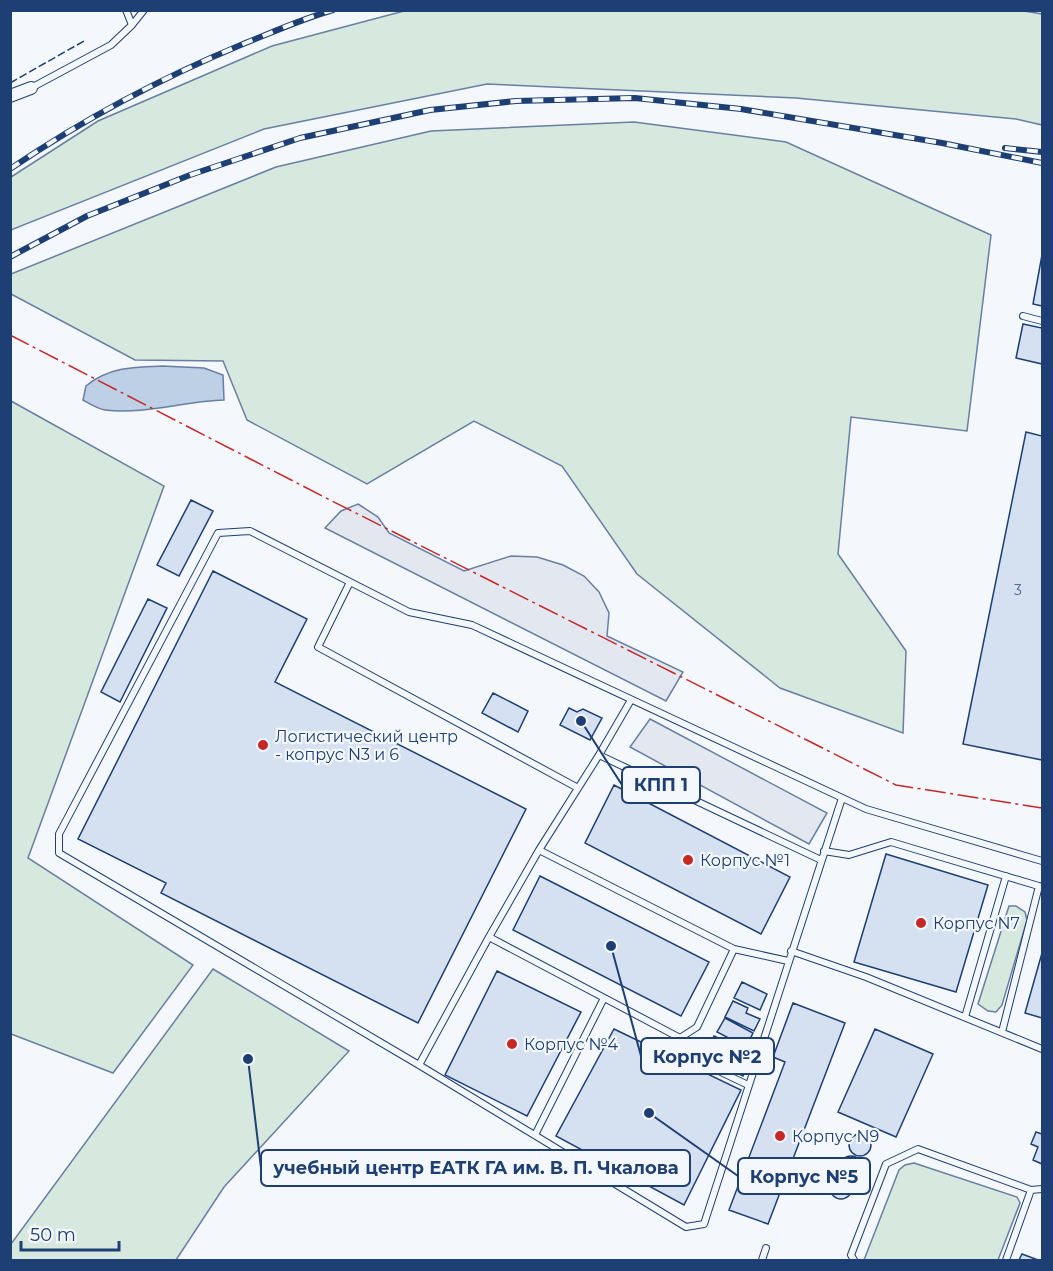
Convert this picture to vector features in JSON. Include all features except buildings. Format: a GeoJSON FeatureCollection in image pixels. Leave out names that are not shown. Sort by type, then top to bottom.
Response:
{"type":"FeatureCollection","features":[{"type":"Feature","properties":{"kind":"street"},"geometry":{"type":"LineString","coordinates":[[10,96],[31,88]]}},
{"type":"Feature","properties":{"kind":"lane"},"geometry":{"type":"LineString","coordinates":[[126,10],[132,25]]}},
{"type":"Feature","properties":{"kind":"lane"},"geometry":{"type":"LineString","coordinates":[[31,88],[111,45],[144,10]]}},
{"type":"Feature","properties":{"kind":"lane"},"geometry":{"type":"LineString","coordinates":[[1023,316],[1042,321]]}},
{"type":"Feature","properties":{"kind":"lane"},"geometry":{"type":"LineString","coordinates":[[842,798],[704,1224],[686,1227],[419,1065],[59,853],[59,834],[218,533],[250,531],[409,612],[472,625],[866,809],[1042,861]]}},
{"type":"Feature","properties":{"kind":"lane"},"geometry":{"type":"LineString","coordinates":[[350,582],[318,647],[578,788]]}},
{"type":"Feature","properties":{"kind":"lane"},"geometry":{"type":"LineString","coordinates":[[419,1065],[539,850],[631,700]]}},
{"type":"Feature","properties":{"kind":"lane"},"geometry":{"type":"LineString","coordinates":[[599,755],[821,860]]}},
{"type":"Feature","properties":{"kind":"lane"},"geometry":{"type":"LineString","coordinates":[[824,851],[849,855],[891,843],[1041,887],[1002,1032]]}},
{"type":"Feature","properties":{"kind":"lane"},"geometry":{"type":"LineString","coordinates":[[539,850],[734,949],[788,961]]}},
{"type":"Feature","properties":{"kind":"lane"},"geometry":{"type":"LineString","coordinates":[[965,1017],[1006,876]]}},
{"type":"Feature","properties":{"kind":"lane"},"geometry":{"type":"LineString","coordinates":[[489,938],[680,1038],[700,1062],[748,1085]]}},
{"type":"Feature","properties":{"kind":"lane"},"geometry":{"type":"LineString","coordinates":[[680,1038],[697,1027],[734,949]]}},
{"type":"Feature","properties":{"kind":"lane"},"geometry":{"type":"LineString","coordinates":[[791,951],[866,977],[1042,1049]]}},
{"type":"Feature","properties":{"kind":"lane"},"geometry":{"type":"LineString","coordinates":[[535,1135],[604,998]]}},
{"type":"Feature","properties":{"kind":"lane"},"geometry":{"type":"LineString","coordinates":[[854,1260],[851,1255],[886,1164],[905,1153],[918,1149],[1031,1190],[1042,1190]]}},
{"type":"Feature","properties":{"kind":"lane"},"geometry":{"type":"LineString","coordinates":[[1006,1260],[1031,1190]]}},
{"type":"Feature","properties":{"kind":"lane"},"geometry":{"type":"LineString","coordinates":[[762,1260],[766,1248]]}},
{"type":"Feature","properties":{"kind":"shaded area"},"geometry":{"type":"Polygon","coordinates":[[[404,11],[1024,11],[1042,14],[1042,125],[1016,119],[796,98],[487,84],[264,129],[11,230],[11,177],[98,121],[272,46],[404,11]]]}},
{"type":"Feature","properties":{"kind":"shaded area"},"geometry":{"type":"Polygon","coordinates":[[[634,122],[786,142],[991,235],[967,431],[851,417],[838,554],[906,651],[903,733],[780,688],[637,574],[562,466],[474,421],[367,484],[247,420],[223,361],[135,360],[11,294],[11,274],[276,167],[431,131],[634,122]]]}},
{"type":"Feature","properties":{"kind":"shaded area"},"geometry":{"type":"Polygon","coordinates":[[[11,401],[164,486],[28,858],[193,965],[113,1073],[11,1034],[11,401]]]}},
{"type":"Feature","properties":{"kind":"shaded area"},"geometry":{"type":"Polygon","coordinates":[[[358,504],[378,517],[389,533],[464,571],[511,556],[537,557],[563,565],[584,576],[599,592],[609,613],[607,636],[683,672],[666,701],[325,528],[341,511],[358,504]]]}},
{"type":"Feature","properties":{"kind":"shaded area"},"geometry":{"type":"Polygon","coordinates":[[[650,719],[827,813],[809,844],[630,747],[650,719]]]}},
{"type":"Feature","properties":{"kind":"shaded area"},"geometry":{"type":"Polygon","coordinates":[[[1009,906],[1016,906],[1025,912],[1027,920],[1002,1005],[996,1012],[988,1011],[978,1004],[1009,906]]]}},
{"type":"Feature","properties":{"kind":"shaded area"},"geometry":{"type":"Polygon","coordinates":[[[213,969],[349,1051],[224,1187],[176,1260],[11,1260],[11,1244],[213,969]]]}},
{"type":"Feature","properties":{"kind":"shaded area"},"geometry":{"type":"Polygon","coordinates":[[[914,1163],[1017,1197],[1020,1203],[998,1260],[864,1260],[899,1170],[905,1165],[914,1163]]]}},
{"type":"Feature","properties":{"kind":"water"},"geometry":{"type":"Polygon","coordinates":[[[162,366],[204,368],[223,375],[224,400],[120,411],[102,409],[83,400],[86,386],[104,375],[132,368],[162,366]]]}},
{"type":"Feature","properties":{"kind":"railway"},"geometry":{"type":"LineString","coordinates":[[10,169],[66,133],[153,85],[243,44],[333,10]]}},
{"type":"Feature","properties":{"kind":"railway"},"geometry":{"type":"LineString","coordinates":[[10,257],[87,216],[190,175],[300,138],[430,110],[516,101],[635,98],[741,109],[942,143],[1042,163]]}},
{"type":"Feature","properties":{"kind":"railway"},"geometry":{"type":"LineString","coordinates":[[1005,148],[1042,152]]}},
{"type":"Feature","properties":{"kind":"fence"},"geometry":{"type":"LineString","coordinates":[[10,83],[84,41]]}},
{"type":"Feature","properties":{"kind":"power"},"geometry":{"type":"LineString","coordinates":[[10,335],[330,500],[896,785],[1042,808]]}},
{"type":"Feature","properties":{"kind":"place","name":"КПП 1"},"geometry":{"type":"Point","coordinates":[581,721]}},
{"type":"Feature","properties":{"kind":"place","name":"Логистический центр - копрус N3 и 6"},"geometry":{"type":"Point","coordinates":[263,745]}},
{"type":"Feature","properties":{"kind":"place","name":"Корпус №1"},"geometry":{"type":"Point","coordinates":[688,860]}},
{"type":"Feature","properties":{"kind":"place","name":"Корпус N7"},"geometry":{"type":"Point","coordinates":[921,923]}},
{"type":"Feature","properties":{"kind":"place","name":"Корпус №2"},"geometry":{"type":"Point","coordinates":[611,946]}},
{"type":"Feature","properties":{"kind":"place","name":"Корпус №4"},"geometry":{"type":"Point","coordinates":[512,1044]}},
{"type":"Feature","properties":{"kind":"place","name":"учебный центр ЕАТК ГА им. В. П. Чкалова"},"geometry":{"type":"Point","coordinates":[248,1059]}},
{"type":"Feature","properties":{"kind":"place","name":"Корпус №5"},"geometry":{"type":"Point","coordinates":[649,1113]}},
{"type":"Feature","properties":{"kind":"place","name":"Корпус N9"},"geometry":{"type":"Point","coordinates":[780,1136]}}]}
